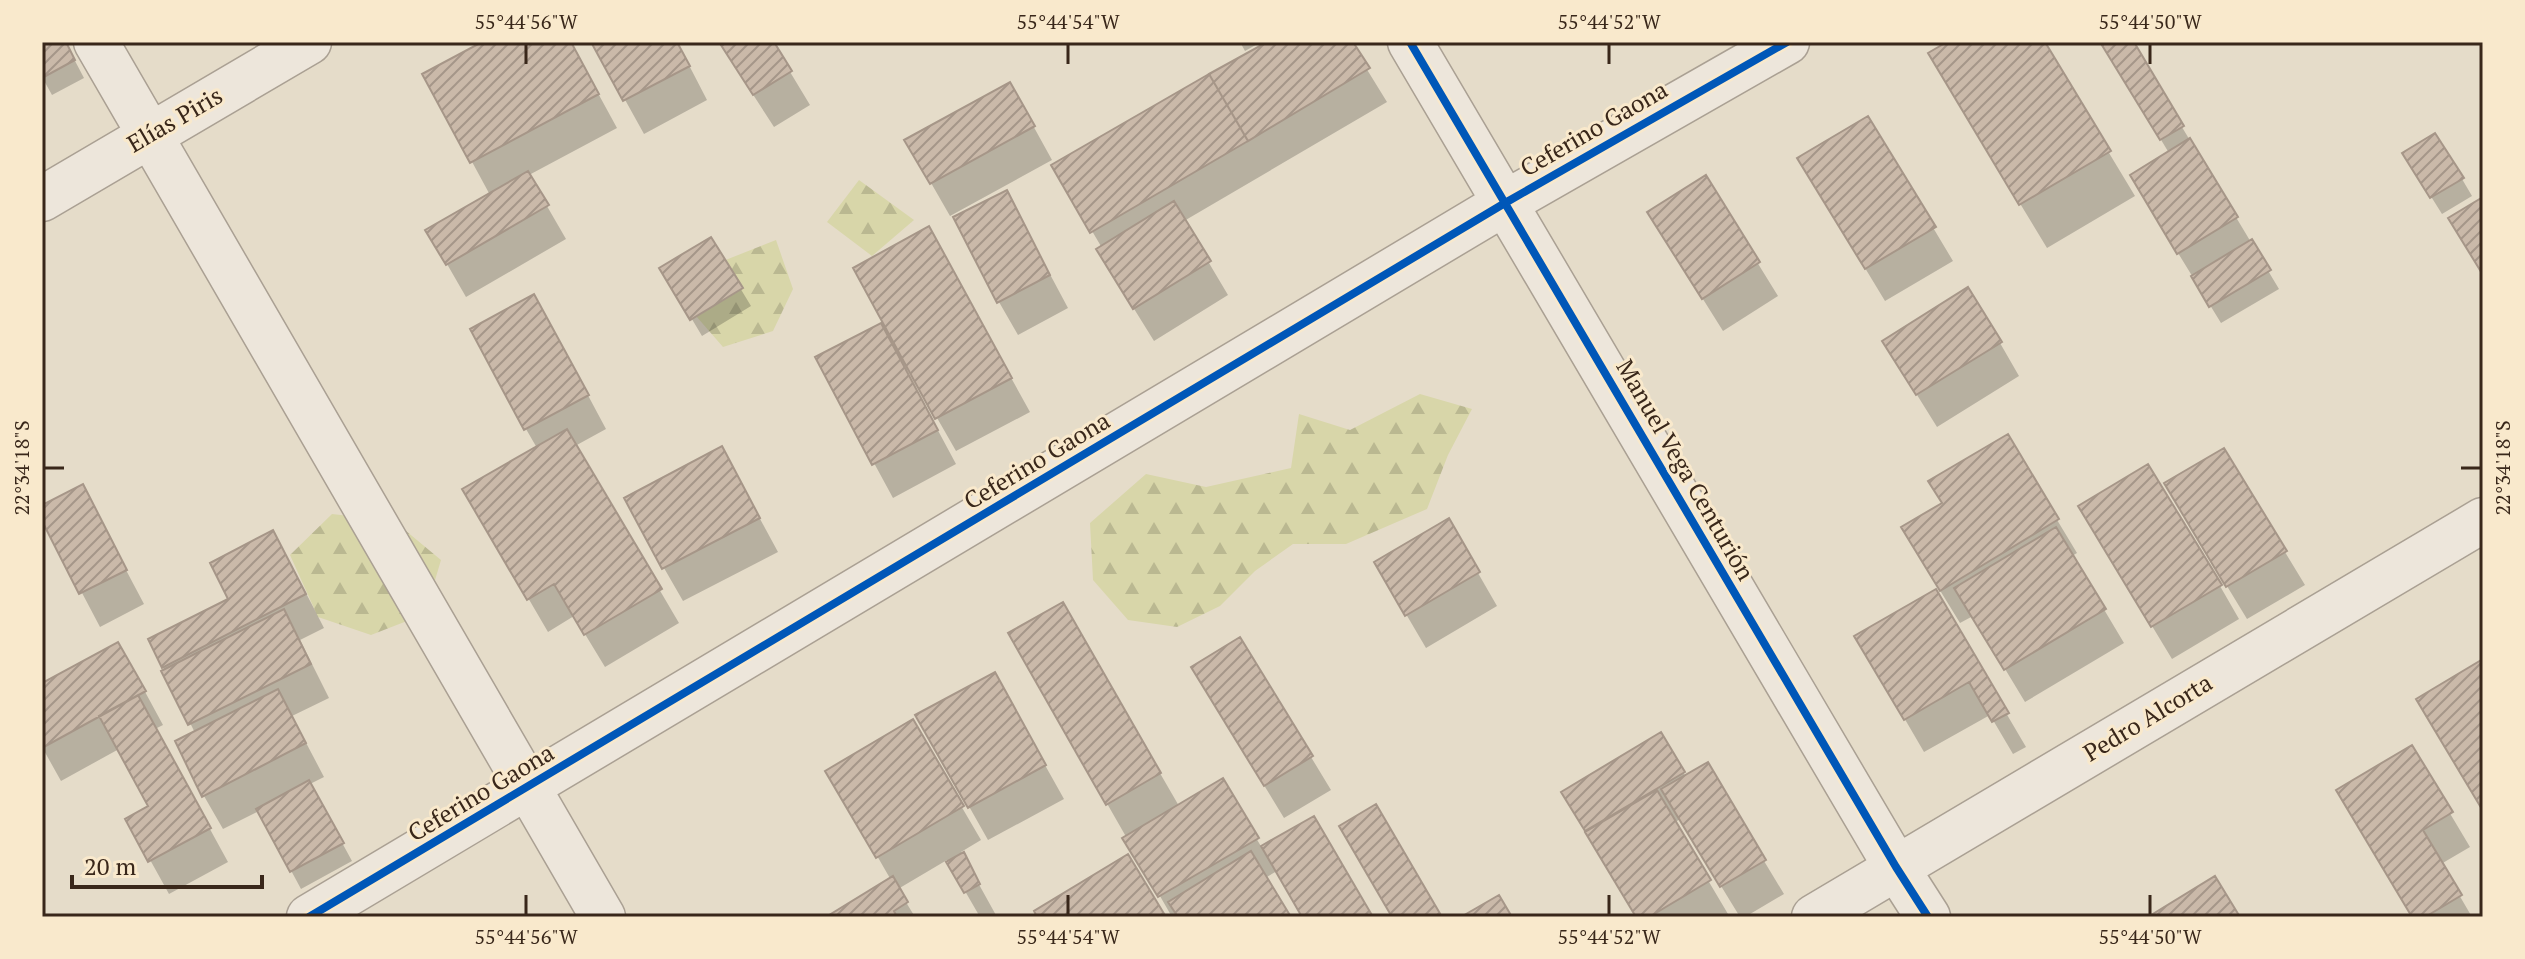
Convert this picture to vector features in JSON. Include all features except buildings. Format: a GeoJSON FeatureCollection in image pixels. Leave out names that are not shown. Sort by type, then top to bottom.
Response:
{"type":"FeatureCollection","features":[{"type":"Feature","properties":{"kind":"street"},"geometry":{"type":"LineString","coordinates":[[96,42],[603,917]]}},
{"type":"Feature","properties":{"kind":"street","name":"Elías Piris"},"geometry":{"type":"LineString","coordinates":[[42,199],[309,42]]}},
{"type":"Feature","properties":{"kind":"street","name":"Manuel Vega Centurión"},"geometry":{"type":"LineString","coordinates":[[1410,42],[1928,917]]}},
{"type":"Feature","properties":{"kind":"street","name":"Ceferino Gaona"},"geometry":{"type":"LineString","coordinates":[[309,917],[1505,203],[1787,42]]}},
{"type":"Feature","properties":{"kind":"street","name":"Pedro Alcorta"},"geometry":{"type":"LineString","coordinates":[[1814,917],[2483,520]]}},
{"type":"Feature","properties":{"kind":"green space"},"geometry":{"type":"Polygon","coordinates":[[[859,180],[914,220],[872,256],[827,222],[859,180]]]}},
{"type":"Feature","properties":{"kind":"green space"},"geometry":{"type":"Polygon","coordinates":[[[776,240],[793,289],[773,331],[723,347],[689,308],[723,261],[776,240]]]}},
{"type":"Feature","properties":{"kind":"green space"},"geometry":{"type":"Polygon","coordinates":[[[1420,394],[1472,409],[1448,455],[1427,509],[1346,544],[1293,544],[1255,571],[1220,606],[1177,627],[1128,620],[1093,580],[1090,523],[1146,474],[1206,487],[1291,468],[1299,414],[1350,430],[1420,394]]]}},
{"type":"Feature","properties":{"kind":"green space"},"geometry":{"type":"Polygon","coordinates":[[[332,514],[394,521],[441,560],[425,614],[371,635],[318,617],[290,555],[332,514]]]}},
{"type":"Feature","properties":{"kind":"cycle path"},"geometry":{"type":"LineString","coordinates":[[1410,42],[1928,917]]}},
{"type":"Feature","properties":{"kind":"cycle path"},"geometry":{"type":"LineString","coordinates":[[309,917],[1505,203],[1787,42]]}}]}
